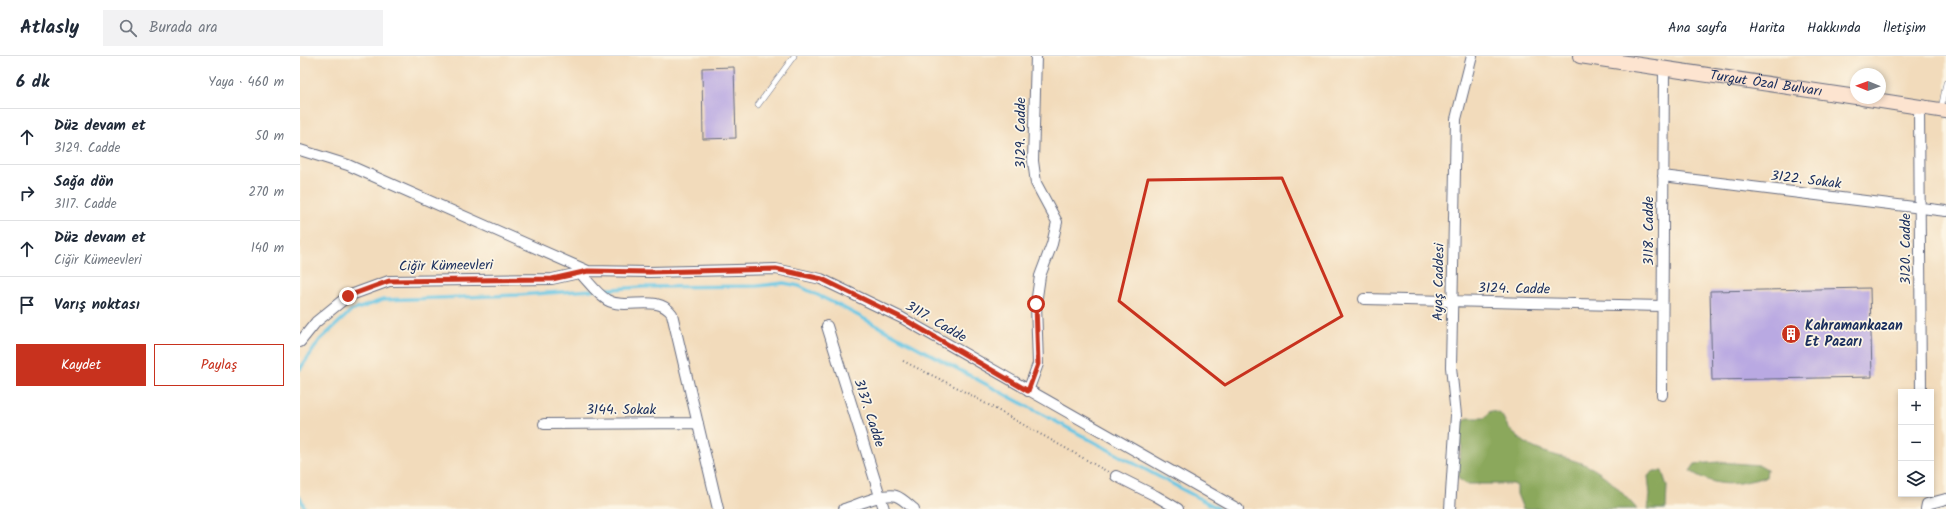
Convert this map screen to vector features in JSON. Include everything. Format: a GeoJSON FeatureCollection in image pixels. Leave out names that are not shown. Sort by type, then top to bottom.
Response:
{"type":"FeatureCollection","features":[{"type":"Feature","properties":{"kind":"street","name":"3129. Cadde"},"geometry":{"type":"LineString","coordinates":[[1028,391],[1038,364],[1036,304],[1040,276],[1052,244],[1057,222],[1036,183],[1033,161],[1036,56]]}},
{"type":"Feature","properties":{"kind":"street","name":"Ayaş Caddesi"},"geometry":{"type":"LineString","coordinates":[[1450,509],[1456,416],[1451,367],[1456,119],[1472,56]]}},
{"type":"Feature","properties":{"kind":"street","name":"Turgut Özal Bulvarı"},"geometry":{"type":"LineString","coordinates":[[1580,56],[1850,96]]}},
{"type":"Feature","properties":{"kind":"street","name":"3118. Cadde"},"geometry":{"type":"LineString","coordinates":[[1662,395],[1664,68]]}},
{"type":"Feature","properties":{"kind":"street"},"geometry":{"type":"LineString","coordinates":[[1886,101],[1944,111]]}},
{"type":"Feature","properties":{"kind":"street","name":"3120. Cadde"},"geometry":{"type":"LineString","coordinates":[[1918,106],[1921,389]]}},
{"type":"Feature","properties":{"kind":"street"},"geometry":{"type":"LineString","coordinates":[[300,150],[348,164],[584,272],[607,300],[625,303],[656,304],[667,307],[672,314],[718,509]]}},
{"type":"Feature","properties":{"kind":"street","name":"3122. Sokak"},"geometry":{"type":"LineString","coordinates":[[1663,176],[1946,211]]}},
{"type":"Feature","properties":{"kind":"street","name":"3117. Cadde"},"geometry":{"type":"LineString","coordinates":[[584,272],[776,269],[822,279],[902,318],[1238,509]]}},
{"type":"Feature","properties":{"kind":"street","name":"Ciğir Kümeevleri"},"geometry":{"type":"LineString","coordinates":[[300,342],[316,322],[348,296],[389,281],[552,279],[584,272]]}},
{"type":"Feature","properties":{"kind":"street","name":"3124. Cadde"},"geometry":{"type":"LineString","coordinates":[[1364,299],[1662,306]]}},
{"type":"Feature","properties":{"kind":"street","name":"3137. Cadde"},"geometry":{"type":"LineString","coordinates":[[827,326],[884,509]]}},
{"type":"Feature","properties":{"kind":"street","name":"3144. Sokak"},"geometry":{"type":"LineString","coordinates":[[544,424],[698,423]]}},
{"type":"Feature","properties":{"kind":"street"},"geometry":{"type":"LineString","coordinates":[[1116,476],[1178,509]]}},
{"type":"Feature","properties":{"kind":"street"},"geometry":{"type":"LineString","coordinates":[[844,509],[871,501],[881,496],[896,496],[914,509]]}},
{"type":"Feature","properties":{"kind":"street"},"geometry":{"type":"LineString","coordinates":[[1926,507],[1946,498]]}},
{"type":"Feature","properties":{"kind":"lane"},"geometry":{"type":"LineString","coordinates":[[758,105],[794,56]]}},
{"type":"Feature","properties":{"kind":"lane"},"geometry":{"type":"LineString","coordinates":[[1944,111],[1946,83]]}},
{"type":"Feature","properties":{"kind":"path"},"geometry":{"type":"LineString","coordinates":[[903,361],[958,388],[1087,462],[1116,476]]}},
{"type":"Feature","properties":{"kind":"highlighted area"},"geometry":{"type":"Polygon","coordinates":[[[1282,178],[1342,316],[1225,385],[1119,301],[1148,180],[1282,178]]]}},
{"type":"Feature","properties":{"kind":"green space"},"geometry":{"type":"Polygon","coordinates":[[[1490,411],[1502,415],[1511,431],[1530,446],[1543,452],[1579,462],[1601,473],[1637,509],[1523,509],[1517,494],[1517,486],[1513,484],[1466,484],[1459,479],[1458,462],[1462,447],[1458,439],[1458,431],[1462,423],[1468,418],[1485,418],[1490,411]]]}},
{"type":"Feature","properties":{"kind":"green space"},"geometry":{"type":"Polygon","coordinates":[[[1719,462],[1760,465],[1767,469],[1766,477],[1745,482],[1727,484],[1710,481],[1690,471],[1695,464],[1719,462]]]}},
{"type":"Feature","properties":{"kind":"green space"},"geometry":{"type":"Polygon","coordinates":[[[1654,471],[1662,471],[1667,486],[1666,509],[1648,509],[1650,495],[1648,476],[1654,471]]]}},
{"type":"Feature","properties":{"kind":"building"},"geometry":{"type":"Polygon","coordinates":[[[734,67],[736,138],[703,139],[702,68],[734,67]]]}},
{"type":"Feature","properties":{"kind":"building","name":"Kahramankazan Et Pazarı"},"geometry":{"type":"Polygon","coordinates":[[[1870,288],[1872,377],[1712,380],[1710,291],[1870,288]]]}},
{"type":"Feature","properties":{"kind":"waterway"},"geometry":{"type":"LineString","coordinates":[[598,290],[642,287],[757,286],[784,283],[799,286],[842,307],[1219,509]]}},
{"type":"Feature","properties":{"kind":"waterway"},"geometry":{"type":"LineString","coordinates":[[300,369],[320,340],[351,311],[383,300],[518,295],[592,290]]}},
{"type":"Feature","properties":{"kind":"waterway"},"geometry":{"type":"LineString","coordinates":[[300,497],[305,509]]}},
{"type":"Feature","properties":{"kind":"place","name":"Kahramankazan Et Pazarı"},"geometry":{"type":"Point","coordinates":[1791,334]}},
{"type":"Feature","properties":{"kind":"route"},"geometry":{"type":"LineString","coordinates":[[348,296],[389,281],[552,279],[588,271],[649,272],[776,269],[822,279],[902,318],[1028,391],[1038,364],[1036,304]]}}]}
